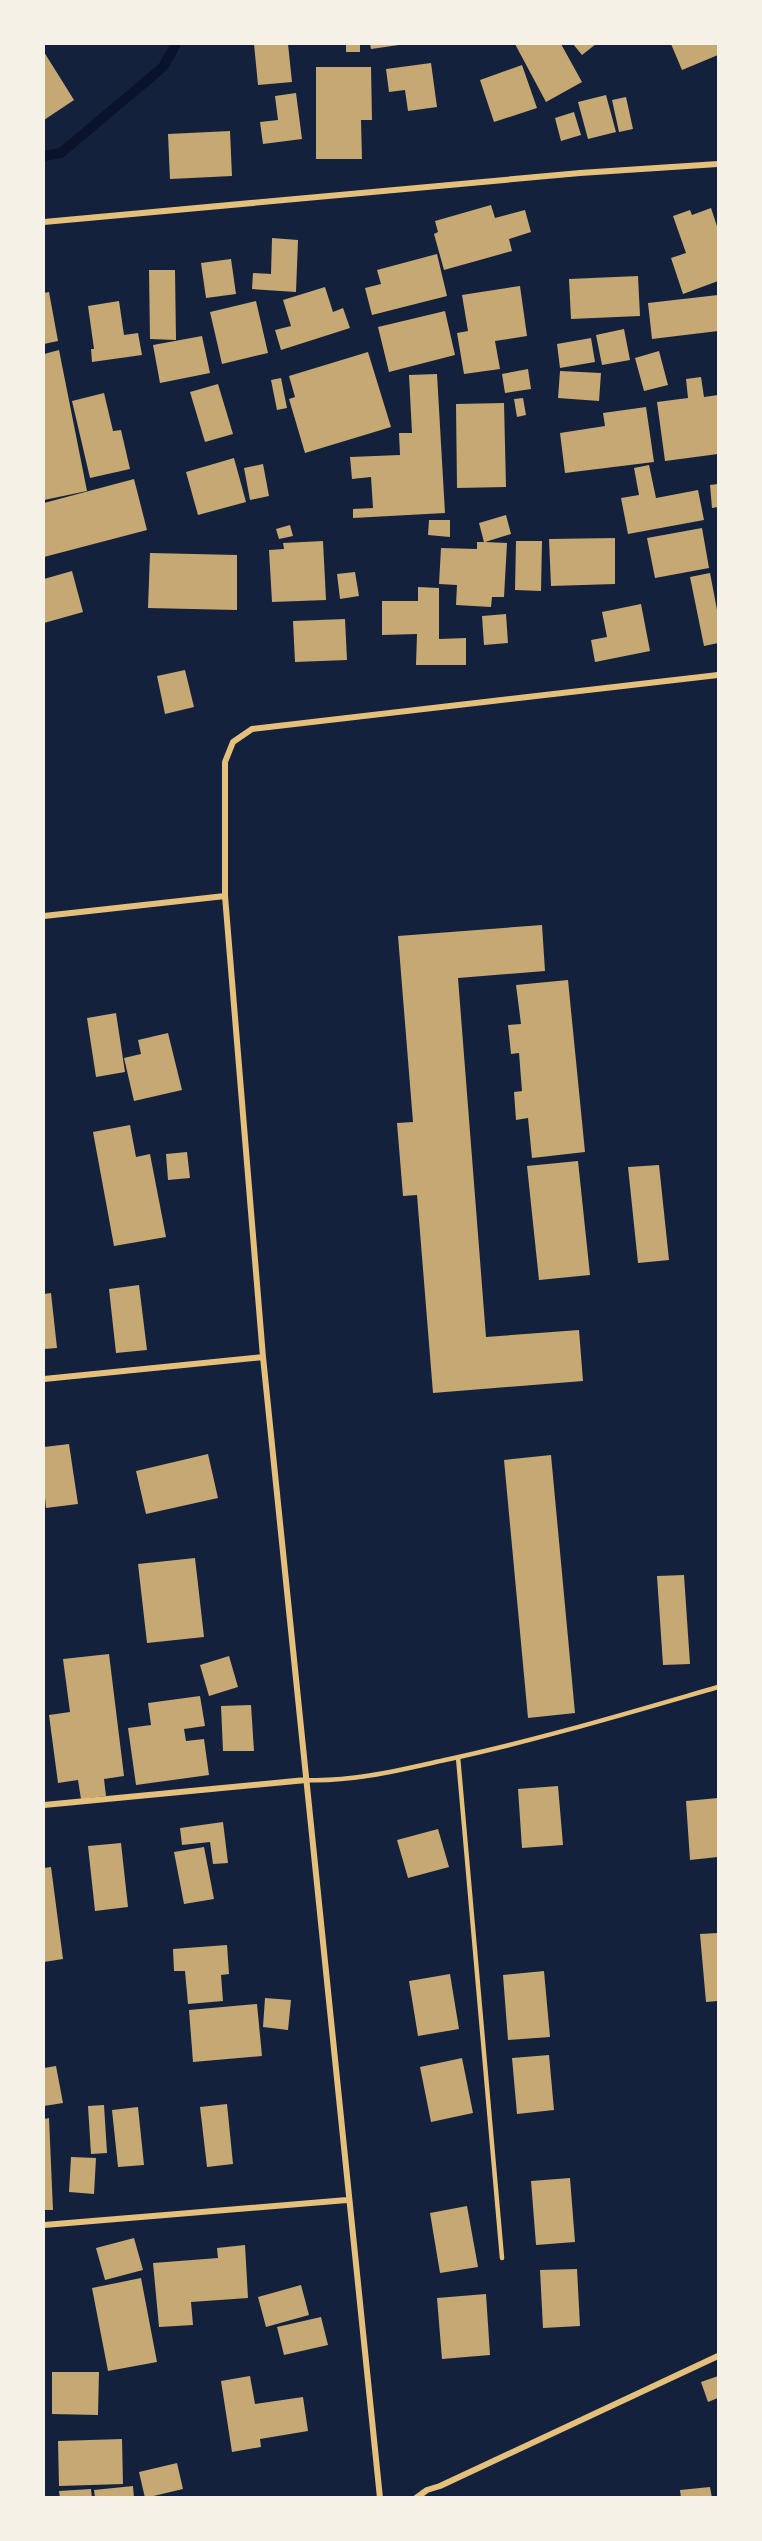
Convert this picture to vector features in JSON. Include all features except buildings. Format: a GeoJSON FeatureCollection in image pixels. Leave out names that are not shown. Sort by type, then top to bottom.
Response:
{"type":"FeatureCollection","features":[{"type":"Feature","properties":{"kind":"street"},"geometry":{"type":"LineString","coordinates":[[44,222],[580,173],[718,164]]}},
{"type":"Feature","properties":{"kind":"street"},"geometry":{"type":"LineString","coordinates":[[380,2498],[347,2200],[263,1358],[225,896],[225,762],[233,742],[252,729],[718,675]]}},
{"type":"Feature","properties":{"kind":"street"},"geometry":{"type":"LineString","coordinates":[[44,916],[225,896]]}},
{"type":"Feature","properties":{"kind":"street"},"geometry":{"type":"LineString","coordinates":[[44,1379],[263,1358]]}},
{"type":"Feature","properties":{"kind":"street"},"geometry":{"type":"LineString","coordinates":[[44,1805],[306,1780]]}},
{"type":"Feature","properties":{"kind":"street"},"geometry":{"type":"LineString","coordinates":[[44,2225],[347,2200]]}},
{"type":"Feature","properties":{"kind":"street"},"geometry":{"type":"LineString","coordinates":[[416,2498],[427,2490],[440,2486],[718,2356]]}},
{"type":"Feature","properties":{"kind":"lane"},"geometry":{"type":"LineString","coordinates":[[306,1780],[328,1781],[403,1770],[568,1731],[718,1687]]}},
{"type":"Feature","properties":{"kind":"lane"},"geometry":{"type":"LineString","coordinates":[[458,1757],[502,2258]]}},
{"type":"Feature","properties":{"kind":"waterway"},"geometry":{"type":"LineString","coordinates":[[44,156],[61,153],[163,67],[176,44]]}}]}
